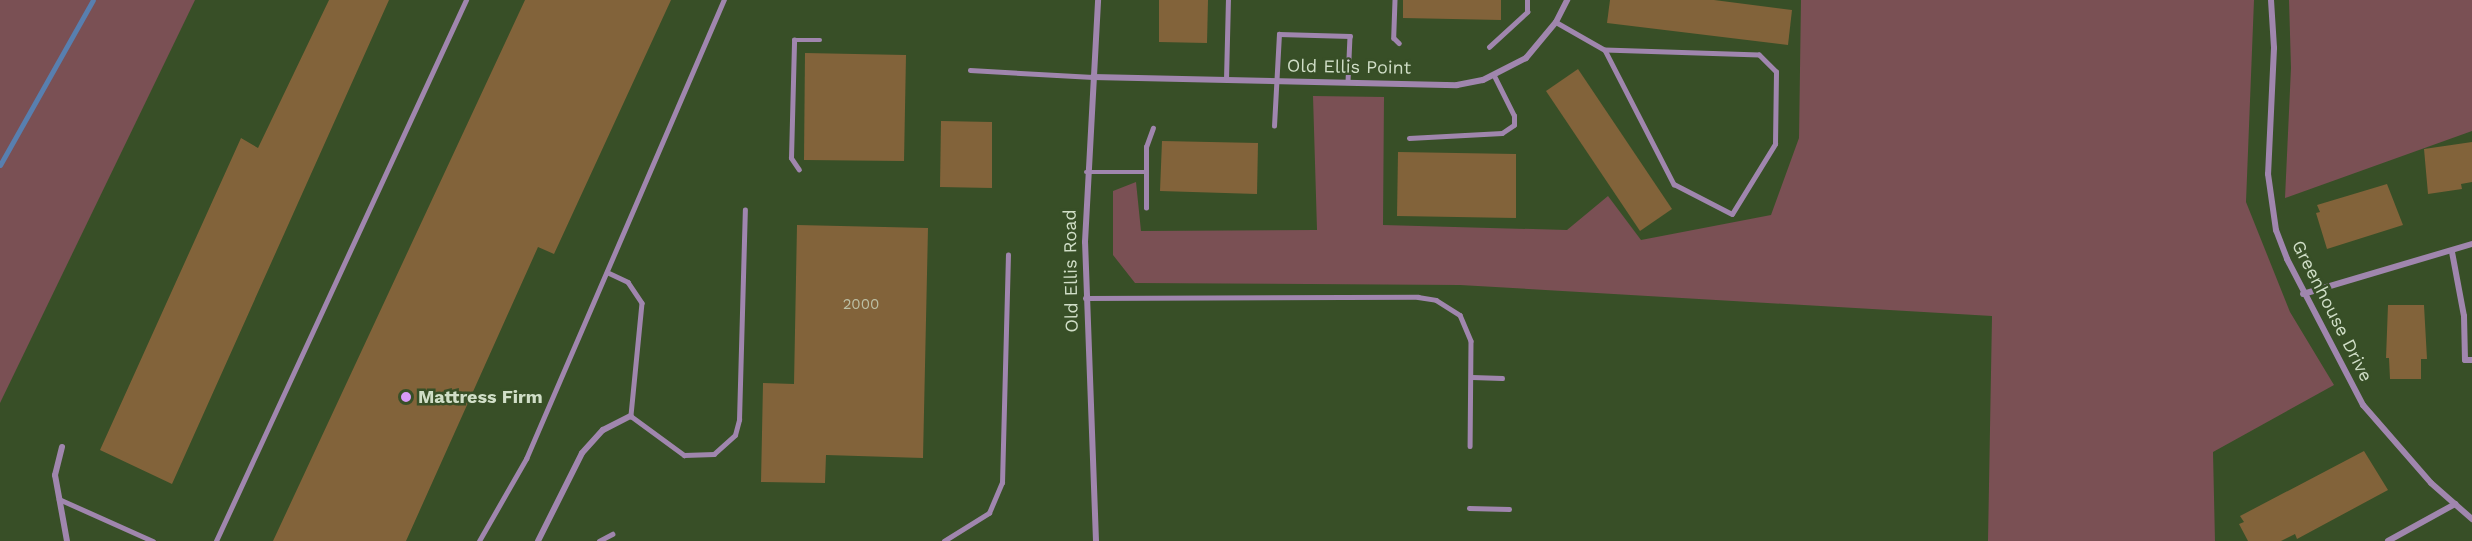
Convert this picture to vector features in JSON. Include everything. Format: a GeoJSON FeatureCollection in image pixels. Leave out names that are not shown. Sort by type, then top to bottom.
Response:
{"type":"FeatureCollection","features":[{"type":"Feature","properties":{"kind":"street","name":"Old Ellis Road"},"geometry":{"type":"LineString","coordinates":[[1096,541],[1085,298],[1086,172],[1098,0]]}},
{"type":"Feature","properties":{"kind":"street","name":"Old Ellis Point"},"geometry":{"type":"LineString","coordinates":[[1093,77],[1457,85],[1494,76],[1526,58],[1556,22],[1567,0]]}},
{"type":"Feature","properties":{"kind":"street","name":"Greenhouse Drive"},"geometry":{"type":"LineString","coordinates":[[2271,0],[2274,48],[2268,174],[2271,204],[2283,249],[2303,294],[2363,405],[2455,504],[2472,519]]}},
{"type":"Feature","properties":{"kind":"street"},"geometry":{"type":"LineString","coordinates":[[2303,294],[2452,252],[2472,244]]}},
{"type":"Feature","properties":{"kind":"street"},"geometry":{"type":"LineString","coordinates":[[2452,252],[2464,316],[2465,360],[2472,360]]}},
{"type":"Feature","properties":{"kind":"street"},"geometry":{"type":"LineString","coordinates":[[537,541],[582,453],[603,430],[631,416]]}},
{"type":"Feature","properties":{"kind":"street"},"geometry":{"type":"LineString","coordinates":[[62,447],[55,475],[68,541]]}},
{"type":"Feature","properties":{"kind":"street"},"geometry":{"type":"LineString","coordinates":[[2388,541],[2455,504]]}},
{"type":"Feature","properties":{"kind":"lane"},"geometry":{"type":"LineString","coordinates":[[216,541],[466,0]]}},
{"type":"Feature","properties":{"kind":"lane"},"geometry":{"type":"LineString","coordinates":[[479,541],[526,459],[724,0]]}},
{"type":"Feature","properties":{"kind":"lane"},"geometry":{"type":"LineString","coordinates":[[1226,80],[1228,0]]}},
{"type":"Feature","properties":{"kind":"lane"},"geometry":{"type":"LineString","coordinates":[[1395,0],[1394,38],[1399,43]]}},
{"type":"Feature","properties":{"kind":"lane"},"geometry":{"type":"LineString","coordinates":[[1489,47],[1527,12],[1527,0]]}},
{"type":"Feature","properties":{"kind":"lane"},"geometry":{"type":"LineString","coordinates":[[1556,22],[1605,50],[1759,55],[1776,72],[1774,144],[1732,214],[1674,184],[1605,50]]}},
{"type":"Feature","properties":{"kind":"lane"},"geometry":{"type":"LineString","coordinates":[[1274,126],[1279,34],[1350,36],[1348,82]]}},
{"type":"Feature","properties":{"kind":"lane"},"geometry":{"type":"LineString","coordinates":[[799,170],[791,158],[794,40],[820,40]]}},
{"type":"Feature","properties":{"kind":"lane"},"geometry":{"type":"LineString","coordinates":[[970,70],[1020,70],[1093,77]]}},
{"type":"Feature","properties":{"kind":"lane"},"geometry":{"type":"LineString","coordinates":[[1409,138],[1502,133],[1514,125],[1514,116],[1494,76]]}},
{"type":"Feature","properties":{"kind":"lane"},"geometry":{"type":"LineString","coordinates":[[1146,208],[1146,147],[1153,128]]}},
{"type":"Feature","properties":{"kind":"lane"},"geometry":{"type":"LineString","coordinates":[[1086,172],[1146,172]]}},
{"type":"Feature","properties":{"kind":"lane"},"geometry":{"type":"LineString","coordinates":[[607,272],[628,282],[642,303],[631,416],[684,455],[714,454],[735,435],[739,420],[745,210]]}},
{"type":"Feature","properties":{"kind":"lane"},"geometry":{"type":"LineString","coordinates":[[944,541],[988,513],[1002,483],[1008,255]]}},
{"type":"Feature","properties":{"kind":"lane"},"geometry":{"type":"LineString","coordinates":[[1085,298],[1418,297],[1436,300],[1449,305],[1467,326],[1472,376],[1470,446]]}},
{"type":"Feature","properties":{"kind":"lane"},"geometry":{"type":"LineString","coordinates":[[1472,376],[1502,378]]}},
{"type":"Feature","properties":{"kind":"lane"},"geometry":{"type":"LineString","coordinates":[[59,499],[153,541]]}},
{"type":"Feature","properties":{"kind":"lane"},"geometry":{"type":"LineString","coordinates":[[1469,508],[1509,509]]}},
{"type":"Feature","properties":{"kind":"lane"},"geometry":{"type":"LineString","coordinates":[[599,541],[612,534]]}},
{"type":"Feature","properties":{"kind":"shaded area"},"geometry":{"type":"Polygon","coordinates":[[[0,0],[195,0],[0,403],[0,0]]]}},
{"type":"Feature","properties":{"kind":"shaded area"},"geometry":{"type":"Polygon","coordinates":[[[1801,0],[2254,0],[2246,202],[2290,312],[2334,385],[2213,452],[2215,541],[1988,541],[1992,316],[1460,285],[1135,283],[1113,255],[1113,191],[1136,182],[1141,231],[1317,230],[1313,96],[1384,97],[1383,225],[1567,230],[1608,196],[1641,240],[1771,215],[1799,138],[1801,0]]]}},
{"type":"Feature","properties":{"kind":"shaded area"},"geometry":{"type":"Polygon","coordinates":[[[2289,0],[2472,0],[2472,131],[2285,198],[2291,68],[2289,0]]]}},
{"type":"Feature","properties":{"kind":"building"},"geometry":{"type":"Polygon","coordinates":[[[329,0],[389,0],[172,484],[100,450],[241,138],[258,148],[329,0]]]}},
{"type":"Feature","properties":{"kind":"building","name":"Mattress Firm"},"geometry":{"type":"Polygon","coordinates":[[[525,0],[671,0],[554,254],[538,247],[406,541],[273,541],[525,0]]]}},
{"type":"Feature","properties":{"kind":"building"},"geometry":{"type":"Polygon","coordinates":[[[1159,0],[1208,0],[1207,43],[1159,42],[1159,0]]]}},
{"type":"Feature","properties":{"kind":"building"},"geometry":{"type":"Polygon","coordinates":[[[1403,0],[1501,0],[1501,20],[1403,18],[1403,0]]]}},
{"type":"Feature","properties":{"kind":"building"},"geometry":{"type":"Polygon","coordinates":[[[1610,0],[1714,0],[1792,10],[1788,45],[1607,23],[1610,0]]]}},
{"type":"Feature","properties":{"kind":"building"},"geometry":{"type":"Polygon","coordinates":[[[805,53],[906,55],[904,161],[804,160],[805,53]]]}},
{"type":"Feature","properties":{"kind":"building"},"geometry":{"type":"Polygon","coordinates":[[[1578,69],[1672,209],[1640,231],[1546,91],[1578,69]]]}},
{"type":"Feature","properties":{"kind":"building"},"geometry":{"type":"Polygon","coordinates":[[[941,121],[992,122],[992,188],[940,187],[941,121]]]}},
{"type":"Feature","properties":{"kind":"building"},"geometry":{"type":"Polygon","coordinates":[[[1162,141],[1258,143],[1257,194],[1160,191],[1162,141]]]}},
{"type":"Feature","properties":{"kind":"building"},"geometry":{"type":"Polygon","coordinates":[[[2472,142],[2472,182],[2461,184],[2462,189],[2428,194],[2424,149],[2472,142]]]}},
{"type":"Feature","properties":{"kind":"building"},"geometry":{"type":"Polygon","coordinates":[[[1398,152],[1516,154],[1516,218],[1397,216],[1398,152]]]}},
{"type":"Feature","properties":{"kind":"building"},"geometry":{"type":"Polygon","coordinates":[[[2387,184],[2403,225],[2327,249],[2316,213],[2320,212],[2317,205],[2387,184]]]}},
{"type":"Feature","properties":{"kind":"building"},"geometry":{"type":"Polygon","coordinates":[[[797,225],[928,228],[923,458],[826,455],[825,483],[761,482],[763,383],[794,384],[797,225]]]}},
{"type":"Feature","properties":{"kind":"building"},"geometry":{"type":"Polygon","coordinates":[[[2388,305],[2424,305],[2427,359],[2421,359],[2421,379],[2390,379],[2389,358],[2386,358],[2388,305]]]}},
{"type":"Feature","properties":{"kind":"building"},"geometry":{"type":"Polygon","coordinates":[[[2364,451],[2388,490],[2297,539],[2295,534],[2281,541],[2248,541],[2239,524],[2244,522],[2240,516],[2364,451]]]}},
{"type":"Feature","properties":{"kind":"waterway"},"geometry":{"type":"LineString","coordinates":[[0,165],[93,0]]}},
{"type":"Feature","properties":{"kind":"place","name":"Mattress Firm"},"geometry":{"type":"Point","coordinates":[406,397]}}]}
